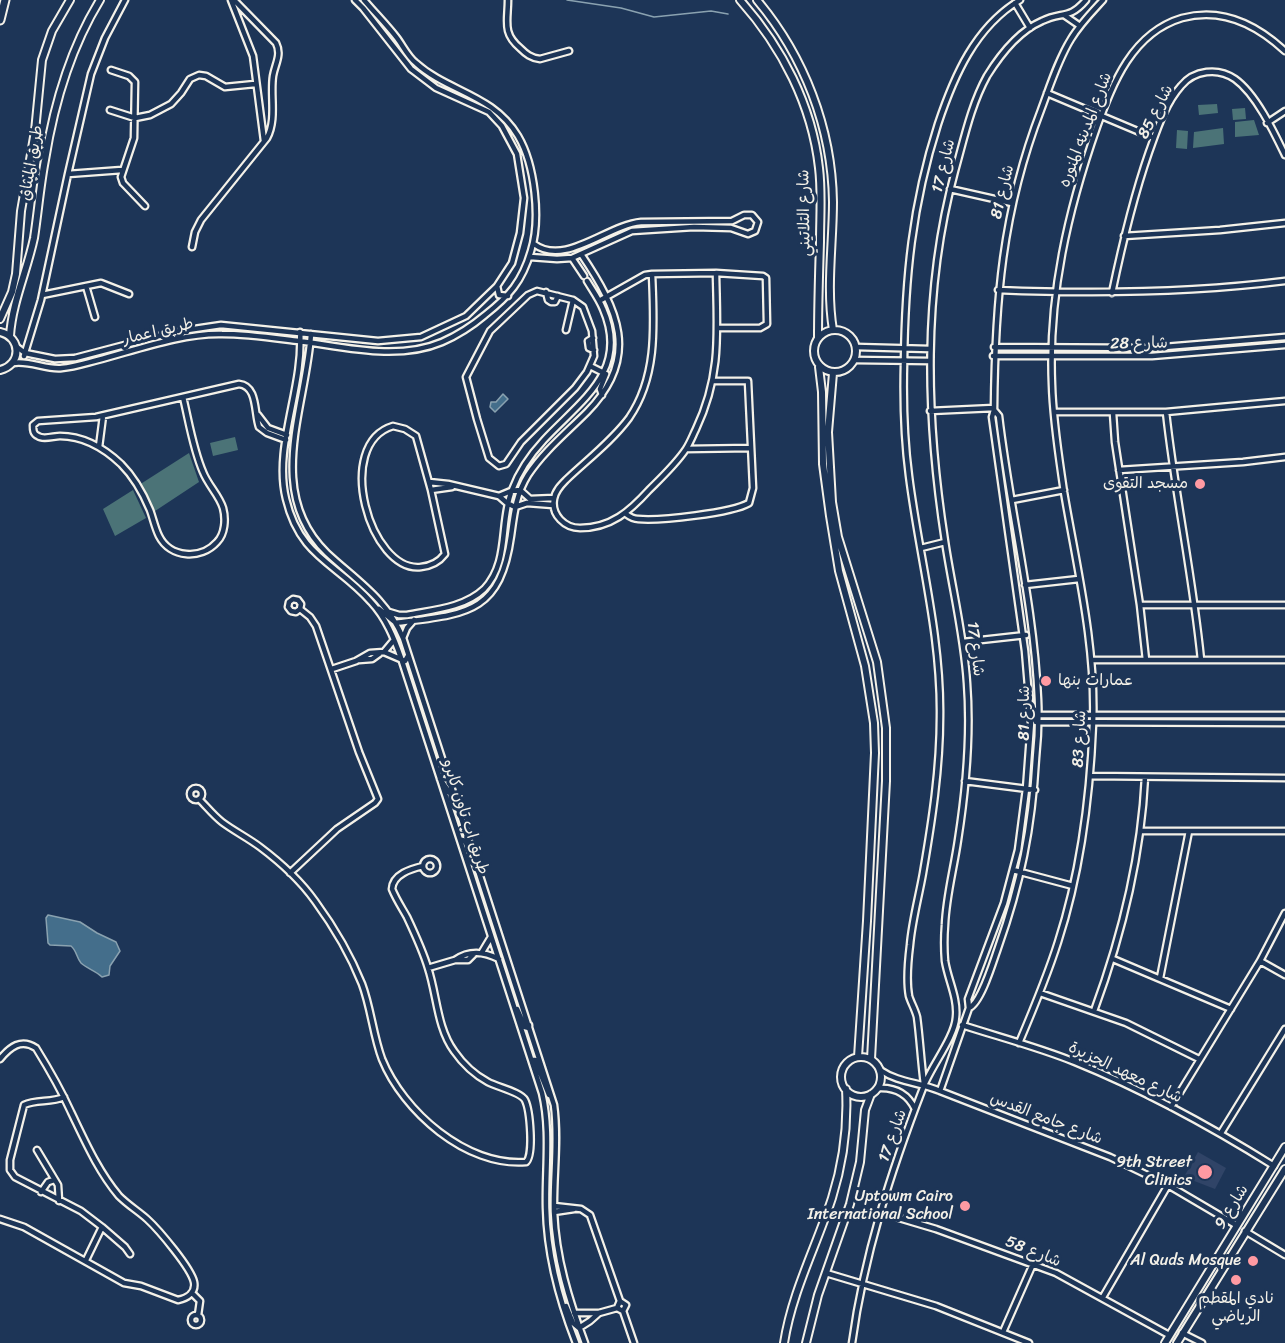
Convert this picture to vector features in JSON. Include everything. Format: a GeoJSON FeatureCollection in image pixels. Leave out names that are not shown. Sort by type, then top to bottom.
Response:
{"type":"FeatureCollection","features":[{"type":"Feature","properties":{"kind":"highway"},"geometry":{"type":"LineString","coordinates":[[0,20],[5,0]]}},
{"type":"Feature","properties":{"kind":"main road","name":"طريق الميثاق"},"geometry":{"type":"LineString","coordinates":[[0,319],[12,292],[16,274],[21,211],[35,131],[42,60],[51,31],[70,0]]}},
{"type":"Feature","properties":{"kind":"main road","name":"طريق الميثاق"},"geometry":{"type":"LineString","coordinates":[[10,336],[11,322],[32,246],[45,159],[61,88],[76,46],[100,0]]}},
{"type":"Feature","properties":{"kind":"main road","name":"شارع التلاتيني"},"geometry":{"type":"LineString","coordinates":[[740,0],[762,27],[788,67],[804,103],[814,140],[821,200],[818,338]]}},
{"type":"Feature","properties":{"kind":"main road","name":"شارع التلاتيني"},"geometry":{"type":"LineString","coordinates":[[757,0],[782,33],[798,62],[812,93],[825,138],[833,200],[831,310],[833,330]]}},
{"type":"Feature","properties":{"kind":"main road"},"geometry":{"type":"LineString","coordinates":[[819,366],[833,373],[846,370],[854,360],[856,347],[848,334],[833,330],[824,332],[818,338],[813,353],[819,366],[822,392],[823,464],[839,571],[865,666],[874,723],[867,921],[858,1057]]}},
{"type":"Feature","properties":{"kind":"main road"},"geometry":{"type":"LineString","coordinates":[[0,332],[10,336]]}},
{"type":"Feature","properties":{"kind":"main road","name":"طريق اعمار"},"geometry":{"type":"LineString","coordinates":[[10,336],[17,347]]}},
{"type":"Feature","properties":{"kind":"main road"},"geometry":{"type":"LineString","coordinates":[[13,363],[17,355],[17,347]]}},
{"type":"Feature","properties":{"kind":"main road","name":"طريق اعمار"},"geometry":{"type":"LineString","coordinates":[[0,370],[13,363]]}},
{"type":"Feature","properties":{"kind":"main road"},"geometry":{"type":"LineString","coordinates":[[833,373],[828,432],[832,502],[838,537],[877,662],[886,728],[886,772],[871,1059]]}},
{"type":"Feature","properties":{"kind":"main road"},"geometry":{"type":"LineString","coordinates":[[784,1343],[794,1297],[827,1211],[839,1170],[846,1128],[846,1089],[842,1081],[842,1071],[846,1064],[858,1057],[871,1059],[880,1070],[881,1082],[871,1094],[865,1110],[862,1147],[854,1190],[842,1232],[814,1306],[806,1343]]}},
{"type":"Feature","properties":{"kind":"main road"},"geometry":{"type":"LineString","coordinates":[[846,1089],[857,1096],[871,1094]]}},
{"type":"Feature","properties":{"kind":"main road","name":"شارع 9"},"geometry":{"type":"LineString","coordinates":[[1165,1343],[1285,1147]]}},
{"type":"Feature","properties":{"kind":"main road","name":"شارع 9"},"geometry":{"type":"LineString","coordinates":[[1179,1342],[1182,1333],[1245,1231],[1284,1172]]}},
{"type":"Feature","properties":{"kind":"street"},"geometry":{"type":"LineString","coordinates":[[22,361],[42,295],[95,61],[125,0]]}},
{"type":"Feature","properties":{"kind":"street"},"geometry":{"type":"LineString","coordinates":[[232,0],[252,51],[264,141]]}},
{"type":"Feature","properties":{"kind":"street"},"geometry":{"type":"LineString","coordinates":[[192,247],[195,232],[201,220],[264,141],[272,124],[273,76],[279,49],[276,43],[232,0]]}},
{"type":"Feature","properties":{"kind":"street","name":"طريق اعمار"},"geometry":{"type":"LineString","coordinates":[[17,347],[25,353],[55,359],[75,357],[174,332],[221,325],[378,341],[421,338],[466,316],[497,286],[516,254],[520,233],[524,198],[517,154],[502,126],[489,112],[436,88],[411,69],[355,0]]}},
{"type":"Feature","properties":{"kind":"street","name":"طريق اعمار"},"geometry":{"type":"LineString","coordinates":[[13,363],[22,361],[62,369],[175,340],[221,333],[374,351],[398,351],[441,343],[467,328],[508,296],[525,271],[530,257],[534,244],[537,210],[529,164],[518,136],[499,112],[473,95],[437,78],[415,63],[364,0]]}},
{"type":"Feature","properties":{"kind":"street"},"geometry":{"type":"LineString","coordinates":[[508,0],[508,34],[511,41],[525,53],[540,59],[569,51]]}},
{"type":"Feature","properties":{"kind":"street","name":"شارع 17"},"geometry":{"type":"LineString","coordinates":[[852,1343],[861,1283],[879,1212],[924,1084],[956,1023],[956,1004],[945,962],[945,922],[960,830],[965,782],[968,702],[963,642],[945,542],[930,411],[930,349],[938,253],[950,189],[967,127],[980,91],[992,69],[1006,50],[1030,28],[1046,19],[1073,13],[1086,0]]}},
{"type":"Feature","properties":{"kind":"street","name":"شارع 81"},"geometry":{"type":"LineString","coordinates":[[940,1091],[964,1026],[969,1008],[968,999],[993,935],[1013,870],[1026,789],[1031,722],[1023,635],[992,417],[994,409],[993,356],[998,290],[1012,203],[1022,165],[1047,93],[1065,49],[1080,26],[1103,0]]}},
{"type":"Feature","properties":{"kind":"street"},"geometry":{"type":"LineString","coordinates":[[924,1084],[916,1014],[909,995],[909,952],[937,789],[940,715],[936,641],[906,448],[903,349],[905,289],[918,200],[933,142],[953,85],[970,49],[993,18],[1017,1],[1030,28]]}},
{"type":"Feature","properties":{"kind":"street"},"geometry":{"type":"LineString","coordinates":[[1064,15],[1080,26]]}},
{"type":"Feature","properties":{"kind":"street","name":"شارع المدينه المنوره"},"geometry":{"type":"LineString","coordinates":[[1052,357],[1056,292],[1072,203],[1101,116],[1121,71],[1134,50],[1151,33],[1172,21],[1198,15],[1225,16],[1258,28],[1285,51]]}},
{"type":"Feature","properties":{"kind":"street"},"geometry":{"type":"LineString","coordinates":[[111,70],[134,80],[135,138],[121,177],[123,183],[146,206]]}},
{"type":"Feature","properties":{"kind":"street","name":"شارع 85"},"geometry":{"type":"LineString","coordinates":[[1112,293],[1124,236],[1154,138],[1180,86],[1194,76],[1211,72],[1228,75],[1235,79],[1247,92],[1285,155]]}},
{"type":"Feature","properties":{"kind":"street"},"geometry":{"type":"LineString","coordinates":[[110,110],[135,118],[150,115],[177,99],[190,79],[196,75],[206,76],[225,87],[255,84]]}},
{"type":"Feature","properties":{"kind":"street"},"geometry":{"type":"LineString","coordinates":[[1047,93],[1154,138]]}},
{"type":"Feature","properties":{"kind":"street"},"geometry":{"type":"LineString","coordinates":[[1267,123],[1285,111]]}},
{"type":"Feature","properties":{"kind":"street"},"geometry":{"type":"LineString","coordinates":[[68,174],[122,170]]}},
{"type":"Feature","properties":{"kind":"street"},"geometry":{"type":"LineString","coordinates":[[522,184],[528,181],[532,183]]}},
{"type":"Feature","properties":{"kind":"street"},"geometry":{"type":"LineString","coordinates":[[950,189],[1012,203]]}},
{"type":"Feature","properties":{"kind":"street"},"geometry":{"type":"LineString","coordinates":[[530,257],[538,256],[557,260],[572,258],[632,231],[731,228],[748,234],[755,231],[758,222],[752,215],[747,214],[732,220],[629,223],[570,250],[557,252],[543,250],[534,244]]}},
{"type":"Feature","properties":{"kind":"street"},"geometry":{"type":"LineString","coordinates":[[1124,236],[1285,224]]}},
{"type":"Feature","properties":{"kind":"street"},"geometry":{"type":"LineString","coordinates":[[557,252],[557,260]]}},
{"type":"Feature","properties":{"kind":"street"},"geometry":{"type":"LineString","coordinates":[[371,602],[396,623],[463,611],[480,603],[497,585],[507,561],[515,507],[520,490],[544,453],[589,410],[602,395],[612,376],[619,347],[617,321],[607,298],[581,254]]}},
{"type":"Feature","properties":{"kind":"street"},"geometry":{"type":"LineString","coordinates":[[572,258],[584,276]]}},
{"type":"Feature","properties":{"kind":"street"},"geometry":{"type":"LineString","coordinates":[[652,274],[653,340],[651,365],[645,388],[628,419],[615,434],[559,487],[553,505],[562,522],[571,528],[599,526],[626,514],[686,449],[701,418],[714,381],[717,328],[716,273]]}},
{"type":"Feature","properties":{"kind":"street"},"geometry":{"type":"LineString","coordinates":[[600,301],[631,282],[652,274],[716,273],[766,278],[767,324],[760,328],[717,328]]}},
{"type":"Feature","properties":{"kind":"street"},"geometry":{"type":"LineString","coordinates":[[389,612],[407,615],[449,607],[466,601],[480,592],[493,577],[499,563],[507,503],[511,490],[525,464],[536,450],[587,398],[608,362],[607,320],[600,301],[587,281]]}},
{"type":"Feature","properties":{"kind":"street"},"geometry":{"type":"LineString","coordinates":[[998,290],[1112,293],[1202,290],[1285,282]]}},
{"type":"Feature","properties":{"kind":"street"},"geometry":{"type":"LineString","coordinates":[[42,295],[104,283],[129,294]]}},
{"type":"Feature","properties":{"kind":"street"},"geometry":{"type":"LineString","coordinates":[[86,286],[95,317]]}},
{"type":"Feature","properties":{"kind":"street"},"geometry":{"type":"LineString","coordinates":[[497,286],[499,295],[508,296]]}},
{"type":"Feature","properties":{"kind":"street"},"geometry":{"type":"LineString","coordinates":[[537,291],[546,292],[573,300],[579,302],[583,307],[593,338],[594,350],[589,369],[575,388],[521,442],[506,464],[499,466],[491,461],[466,377],[490,331],[528,295],[537,291]]}},
{"type":"Feature","properties":{"kind":"street"},"geometry":{"type":"LineString","coordinates":[[566,330],[573,300]]}},
{"type":"Feature","properties":{"kind":"street","name":"طريق اب تاون كايرو"},"geometry":{"type":"LineString","coordinates":[[300,332],[300,361],[284,448],[285,497],[295,526],[303,539],[317,556],[371,602],[388,626],[401,658],[514,1004],[545,1108],[548,1138],[547,1229],[560,1297],[576,1343]]}},
{"type":"Feature","properties":{"kind":"street","name":"طريق اب تاون كايرو"},"geometry":{"type":"LineString","coordinates":[[311,334],[291,470],[298,509],[311,535],[330,555],[375,594],[389,612],[403,638],[554,1105],[556,1122],[554,1209],[560,1263],[585,1343]]}},
{"type":"Feature","properties":{"kind":"street","name":"شارع 28"},"geometry":{"type":"LineString","coordinates":[[994,347],[1152,348],[1285,337]]}},
{"type":"Feature","properties":{"kind":"street","name":"شارع 28"},"geometry":{"type":"LineString","coordinates":[[993,356],[1152,356],[1285,345]]}},
{"type":"Feature","properties":{"kind":"street"},"geometry":{"type":"LineString","coordinates":[[856,347],[930,349]]}},
{"type":"Feature","properties":{"kind":"street"},"geometry":{"type":"LineString","coordinates":[[1152,348],[1152,356]]}},
{"type":"Feature","properties":{"kind":"street","name":"شارع 83"},"geometry":{"type":"LineString","coordinates":[[1019,1043],[1058,943],[1073,886],[1087,812],[1093,723],[1092,660],[1064,490],[1054,412],[1052,357]]}},
{"type":"Feature","properties":{"kind":"street"},"geometry":{"type":"LineString","coordinates":[[854,360],[930,362]]}},
{"type":"Feature","properties":{"kind":"street"},"geometry":{"type":"LineString","coordinates":[[589,369],[607,375],[600,389],[602,395]]}},
{"type":"Feature","properties":{"kind":"street"},"geometry":{"type":"LineString","coordinates":[[589,369],[598,382]]}},
{"type":"Feature","properties":{"kind":"street"},"geometry":{"type":"LineString","coordinates":[[626,514],[637,519],[660,519],[734,510],[750,503],[752,496],[748,381],[714,381]]}},
{"type":"Feature","properties":{"kind":"street"},"geometry":{"type":"LineString","coordinates":[[183,398],[198,460],[224,514],[224,526],[218,541],[210,548],[195,554],[183,554],[172,550],[165,544],[159,537],[150,510],[135,481],[121,465],[99,447],[76,438],[63,436],[41,438],[36,436],[33,430],[33,425],[46,419],[103,416],[233,384],[244,384],[252,392],[256,413],[268,428],[286,437]]}},
{"type":"Feature","properties":{"kind":"street"},"geometry":{"type":"LineString","coordinates":[[294,394],[303,394]]}},
{"type":"Feature","properties":{"kind":"street"},"geometry":{"type":"LineString","coordinates":[[1054,412],[1166,411],[1285,401]]}},
{"type":"Feature","properties":{"kind":"street"},"geometry":{"type":"LineString","coordinates":[[930,411],[994,409]]}},
{"type":"Feature","properties":{"kind":"street","name":"شارع 81"},"geometry":{"type":"LineString","coordinates":[[969,1008],[976,1003],[989,971],[1022,873],[1029,840],[1035,790],[1039,715],[1018,537],[999,416],[994,409]]}},
{"type":"Feature","properties":{"kind":"street"},"geometry":{"type":"LineString","coordinates":[[1166,411],[1172,466],[1196,605],[1201,660]]}},
{"type":"Feature","properties":{"kind":"street"},"geometry":{"type":"LineString","coordinates":[[1113,413],[1146,660]]}},
{"type":"Feature","properties":{"kind":"street"},"geometry":{"type":"LineString","coordinates":[[99,447],[103,416]]}},
{"type":"Feature","properties":{"kind":"street"},"geometry":{"type":"LineString","coordinates":[[399,426],[411,432],[419,444],[429,482],[445,554],[433,564],[410,567],[394,557],[385,546],[369,517],[365,504],[362,475],[366,449],[387,428],[399,426]]}},
{"type":"Feature","properties":{"kind":"street"},"geometry":{"type":"LineString","coordinates":[[289,427],[297,429]]}},
{"type":"Feature","properties":{"kind":"street"},"geometry":{"type":"LineString","coordinates":[[284,448],[293,450]]}},
{"type":"Feature","properties":{"kind":"street"},"geometry":{"type":"LineString","coordinates":[[686,449],[751,448]]}},
{"type":"Feature","properties":{"kind":"street"},"geometry":{"type":"LineString","coordinates":[[1119,470],[1285,457]]}},
{"type":"Feature","properties":{"kind":"street"},"geometry":{"type":"LineString","coordinates":[[429,482],[460,486],[499,496],[515,507],[527,503],[553,505]]}},
{"type":"Feature","properties":{"kind":"street"},"geometry":{"type":"LineString","coordinates":[[431,490],[460,486]]}},
{"type":"Feature","properties":{"kind":"street"},"geometry":{"type":"LineString","coordinates":[[499,496],[511,490],[520,490],[530,499],[554,498]]}},
{"type":"Feature","properties":{"kind":"street"},"geometry":{"type":"LineString","coordinates":[[1012,500],[1064,490]]}},
{"type":"Feature","properties":{"kind":"street"},"geometry":{"type":"LineString","coordinates":[[1009,539],[1018,537]]}},
{"type":"Feature","properties":{"kind":"street"},"geometry":{"type":"LineString","coordinates":[[921,549],[945,542]]}},
{"type":"Feature","properties":{"kind":"street"},"geometry":{"type":"LineString","coordinates":[[1025,585],[1079,579]]}},
{"type":"Feature","properties":{"kind":"street"},"geometry":{"type":"LineString","coordinates":[[1140,605],[1285,605]]}},
{"type":"Feature","properties":{"kind":"street"},"geometry":{"type":"LineString","coordinates":[[290,873],[327,837],[378,799],[359,752],[316,626],[310,616],[300,609]]}},
{"type":"Feature","properties":{"kind":"street"},"geometry":{"type":"LineString","coordinates":[[403,638],[407,627],[414,620]]}},
{"type":"Feature","properties":{"kind":"street"},"geometry":{"type":"LineString","coordinates":[[963,642],[1031,634]]}},
{"type":"Feature","properties":{"kind":"street"},"geometry":{"type":"LineString","coordinates":[[332,669],[356,661],[369,660],[381,653],[394,640]]}},
{"type":"Feature","properties":{"kind":"street"},"geometry":{"type":"LineString","coordinates":[[381,653],[405,661],[408,656]]}},
{"type":"Feature","properties":{"kind":"street"},"geometry":{"type":"LineString","coordinates":[[1092,660],[1285,660]]}},
{"type":"Feature","properties":{"kind":"street"},"geometry":{"type":"LineString","coordinates":[[1031,715],[1283,715],[1283,723],[1031,722]]}},
{"type":"Feature","properties":{"kind":"street"},"geometry":{"type":"LineString","coordinates":[[1179,715],[1179,723]]}},
{"type":"Feature","properties":{"kind":"street"},"geometry":{"type":"LineString","coordinates":[[1090,776],[1285,778]]}},
{"type":"Feature","properties":{"kind":"street"},"geometry":{"type":"LineString","coordinates":[[439,777],[452,798],[455,798]]}},
{"type":"Feature","properties":{"kind":"street"},"geometry":{"type":"LineString","coordinates":[[1094,1011],[1113,959],[1125,916],[1142,831],[1145,777]]}},
{"type":"Feature","properties":{"kind":"street"},"geometry":{"type":"LineString","coordinates":[[965,782],[1035,790]]}},
{"type":"Feature","properties":{"kind":"street"},"geometry":{"type":"LineString","coordinates":[[200,799],[220,821],[261,847],[290,873],[311,895],[330,921],[353,963],[362,986],[379,1052],[402,1095],[433,1128],[450,1140],[490,1157],[526,1162],[530,1154],[530,1131],[525,1101],[519,1094],[497,1087],[480,1077],[454,1052],[443,1029],[428,968],[392,889],[397,877],[423,866]]}},
{"type":"Feature","properties":{"kind":"street"},"geometry":{"type":"LineString","coordinates":[[1142,831],[1285,831]]}},
{"type":"Feature","properties":{"kind":"street"},"geometry":{"type":"LineString","coordinates":[[1160,978],[1189,831]]}},
{"type":"Feature","properties":{"kind":"street"},"geometry":{"type":"LineString","coordinates":[[461,843],[462,840],[465,841],[478,867]]}},
{"type":"Feature","properties":{"kind":"street"},"geometry":{"type":"LineString","coordinates":[[1013,870],[1073,886]]}},
{"type":"Feature","properties":{"kind":"street"},"geometry":{"type":"LineString","coordinates":[[1171,1107],[1260,961],[1285,913]]}},
{"type":"Feature","properties":{"kind":"street"},"geometry":{"type":"LineString","coordinates":[[482,952],[491,937]]}},
{"type":"Feature","properties":{"kind":"street"},"geometry":{"type":"LineString","coordinates":[[428,968],[455,960],[465,953],[482,952],[499,959]]}},
{"type":"Feature","properties":{"kind":"street"},"geometry":{"type":"LineString","coordinates":[[1113,959],[1231,1010]]}},
{"type":"Feature","properties":{"kind":"street"},"geometry":{"type":"LineString","coordinates":[[1260,961],[1285,975]]}},
{"type":"Feature","properties":{"kind":"street"},"geometry":{"type":"LineString","coordinates":[[1040,993],[1126,1023],[1199,1059]]}},
{"type":"Feature","properties":{"kind":"street"},"geometry":{"type":"LineString","coordinates":[[514,1004],[520,1012],[525,1027],[528,1028],[529,1025]]}},
{"type":"Feature","properties":{"kind":"street","name":"شارع معهد الجزيرة"},"geometry":{"type":"LineString","coordinates":[[956,1023],[1075,1062],[1221,1133],[1274,1166]]}},
{"type":"Feature","properties":{"kind":"street"},"geometry":{"type":"LineString","coordinates":[[1221,1133],[1285,1029]]}},
{"type":"Feature","properties":{"kind":"street"},"geometry":{"type":"LineString","coordinates":[[0,1059],[14,1045],[20,1043],[36,1048],[64,1096],[85,1143],[107,1179],[120,1196],[154,1225],[166,1241],[193,1278],[195,1284],[192,1293],[182,1299],[175,1299],[141,1286],[124,1283],[24,1227],[0,1219]]}},
{"type":"Feature","properties":{"kind":"street"},"geometry":{"type":"LineString","coordinates":[[531,1060],[533,1058],[535,1060],[554,1105]]}},
{"type":"Feature","properties":{"kind":"street"},"geometry":{"type":"LineString","coordinates":[[880,1070],[904,1082],[924,1084],[940,1091]]}},
{"type":"Feature","properties":{"kind":"street"},"geometry":{"type":"LineString","coordinates":[[878,1088],[890,1088],[901,1092],[915,1109]]}},
{"type":"Feature","properties":{"kind":"street","name":"شارع جامع القدس"},"geometry":{"type":"LineString","coordinates":[[940,1091],[1110,1157],[1168,1185],[1236,1225]]}},
{"type":"Feature","properties":{"kind":"street"},"geometry":{"type":"LineString","coordinates":[[64,1096],[54,1101],[26,1104],[22,1108],[10,1160],[10,1170],[15,1178],[81,1211],[125,1247],[130,1254]]}},
{"type":"Feature","properties":{"kind":"street"},"geometry":{"type":"LineString","coordinates":[[37,1150],[58,1185],[59,1201]]}},
{"type":"Feature","properties":{"kind":"street"},"geometry":{"type":"LineString","coordinates":[[547,1159],[556,1160]]}},
{"type":"Feature","properties":{"kind":"street"},"geometry":{"type":"LineString","coordinates":[[41,1192],[48,1182],[54,1180]]}},
{"type":"Feature","properties":{"kind":"street"},"geometry":{"type":"LineString","coordinates":[[1103,1297],[1168,1185]]}},
{"type":"Feature","properties":{"kind":"street"},"geometry":{"type":"LineString","coordinates":[[554,1209],[581,1209],[590,1215],[620,1301],[626,1305],[623,1311]]}},
{"type":"Feature","properties":{"kind":"street","name":"شارع 58"},"geometry":{"type":"LineString","coordinates":[[879,1212],[936,1228],[1056,1273],[1169,1335]]}},
{"type":"Feature","properties":{"kind":"street"},"geometry":{"type":"LineString","coordinates":[[86,1260],[102,1227]]}},
{"type":"Feature","properties":{"kind":"street"},"geometry":{"type":"LineString","coordinates":[[1245,1231],[1285,1255]]}},
{"type":"Feature","properties":{"kind":"street"},"geometry":{"type":"LineString","coordinates":[[1003,1332],[1033,1264]]}},
{"type":"Feature","properties":{"kind":"street"},"geometry":{"type":"LineString","coordinates":[[826,1273],[936,1306],[1029,1343]]}},
{"type":"Feature","properties":{"kind":"street"},"geometry":{"type":"LineString","coordinates":[[192,1293],[200,1300],[198,1315]]}},
{"type":"Feature","properties":{"kind":"street"},"geometry":{"type":"LineString","coordinates":[[560,1297],[573,1323],[579,1328],[599,1313]]}},
{"type":"Feature","properties":{"kind":"street"},"geometry":{"type":"LineString","coordinates":[[617,1308],[620,1301]]}},
{"type":"Feature","properties":{"kind":"street"},"geometry":{"type":"LineString","coordinates":[[574,1313],[599,1313],[617,1308],[623,1311],[634,1343]]}},
{"type":"Feature","properties":{"kind":"street"},"geometry":{"type":"LineString","coordinates":[[1182,1333],[1202,1343]]}},
{"type":"Feature","properties":{"kind":"shaded area"},"geometry":{"type":"Polygon","coordinates":[[[503,394],[508,399],[495,412],[490,407],[491,402],[496,402],[503,394]]]}},
{"type":"Feature","properties":{"kind":"shaded area"},"geometry":{"type":"Polygon","coordinates":[[[48,915],[80,922],[116,942],[120,951],[110,966],[109,975],[102,977],[83,965],[71,946],[50,945],[46,918],[48,915]]]}},
{"type":"Feature","properties":{"kind":"shaded area","name":"9th Street Clinics"},"geometry":{"type":"Polygon","coordinates":[[[1198,1152],[1226,1168],[1215,1189],[1184,1177],[1198,1152]]]}},
{"type":"Feature","properties":{"kind":"green space"},"geometry":{"type":"Polygon","coordinates":[[[1217,104],[1218,113],[1199,115],[1198,105],[1217,104]]]}},
{"type":"Feature","properties":{"kind":"green space"},"geometry":{"type":"Polygon","coordinates":[[[1245,108],[1246,119],[1233,120],[1232,109],[1245,108]]]}},
{"type":"Feature","properties":{"kind":"green space"},"geometry":{"type":"Polygon","coordinates":[[[1254,120],[1259,135],[1235,137],[1235,122],[1254,120]]]}},
{"type":"Feature","properties":{"kind":"green space"},"geometry":{"type":"Polygon","coordinates":[[[1223,128],[1224,144],[1193,148],[1194,132],[1223,128]]]}},
{"type":"Feature","properties":{"kind":"green space"},"geometry":{"type":"Polygon","coordinates":[[[1177,130],[1188,131],[1187,149],[1176,148],[1177,130]]]}},
{"type":"Feature","properties":{"kind":"green space"},"geometry":{"type":"Polygon","coordinates":[[[235,437],[238,450],[213,456],[210,443],[235,437]]]}},
{"type":"Feature","properties":{"kind":"green space"},"geometry":{"type":"Polygon","coordinates":[[[189,453],[199,482],[152,513],[139,485],[189,453]]]}},
{"type":"Feature","properties":{"kind":"green space"},"geometry":{"type":"Polygon","coordinates":[[[133,490],[146,518],[115,536],[103,509],[133,490]]]}},
{"type":"Feature","properties":{"kind":"waterway"},"geometry":{"type":"LineString","coordinates":[[567,0],[621,8],[654,17],[711,11],[728,14]]}},
{"type":"Feature","properties":{"kind":"place","name":"مسجد التقوى"},"geometry":{"type":"Point","coordinates":[1200,484]}},
{"type":"Feature","properties":{"kind":"place","name":"عمارات بنها"},"geometry":{"type":"Point","coordinates":[1046,681]}},
{"type":"Feature","properties":{"kind":"place","name":"9th Street Clinics"},"geometry":{"type":"Point","coordinates":[1205,1172]}},
{"type":"Feature","properties":{"kind":"place","name":"Uptowm Cairo International School"},"geometry":{"type":"Point","coordinates":[965,1206]}},
{"type":"Feature","properties":{"kind":"place","name":"Al Quds Mosque"},"geometry":{"type":"Point","coordinates":[1253,1261]}},
{"type":"Feature","properties":{"kind":"place","name":"نادي المقطم الرياضي"},"geometry":{"type":"Point","coordinates":[1236,1280]}}]}
